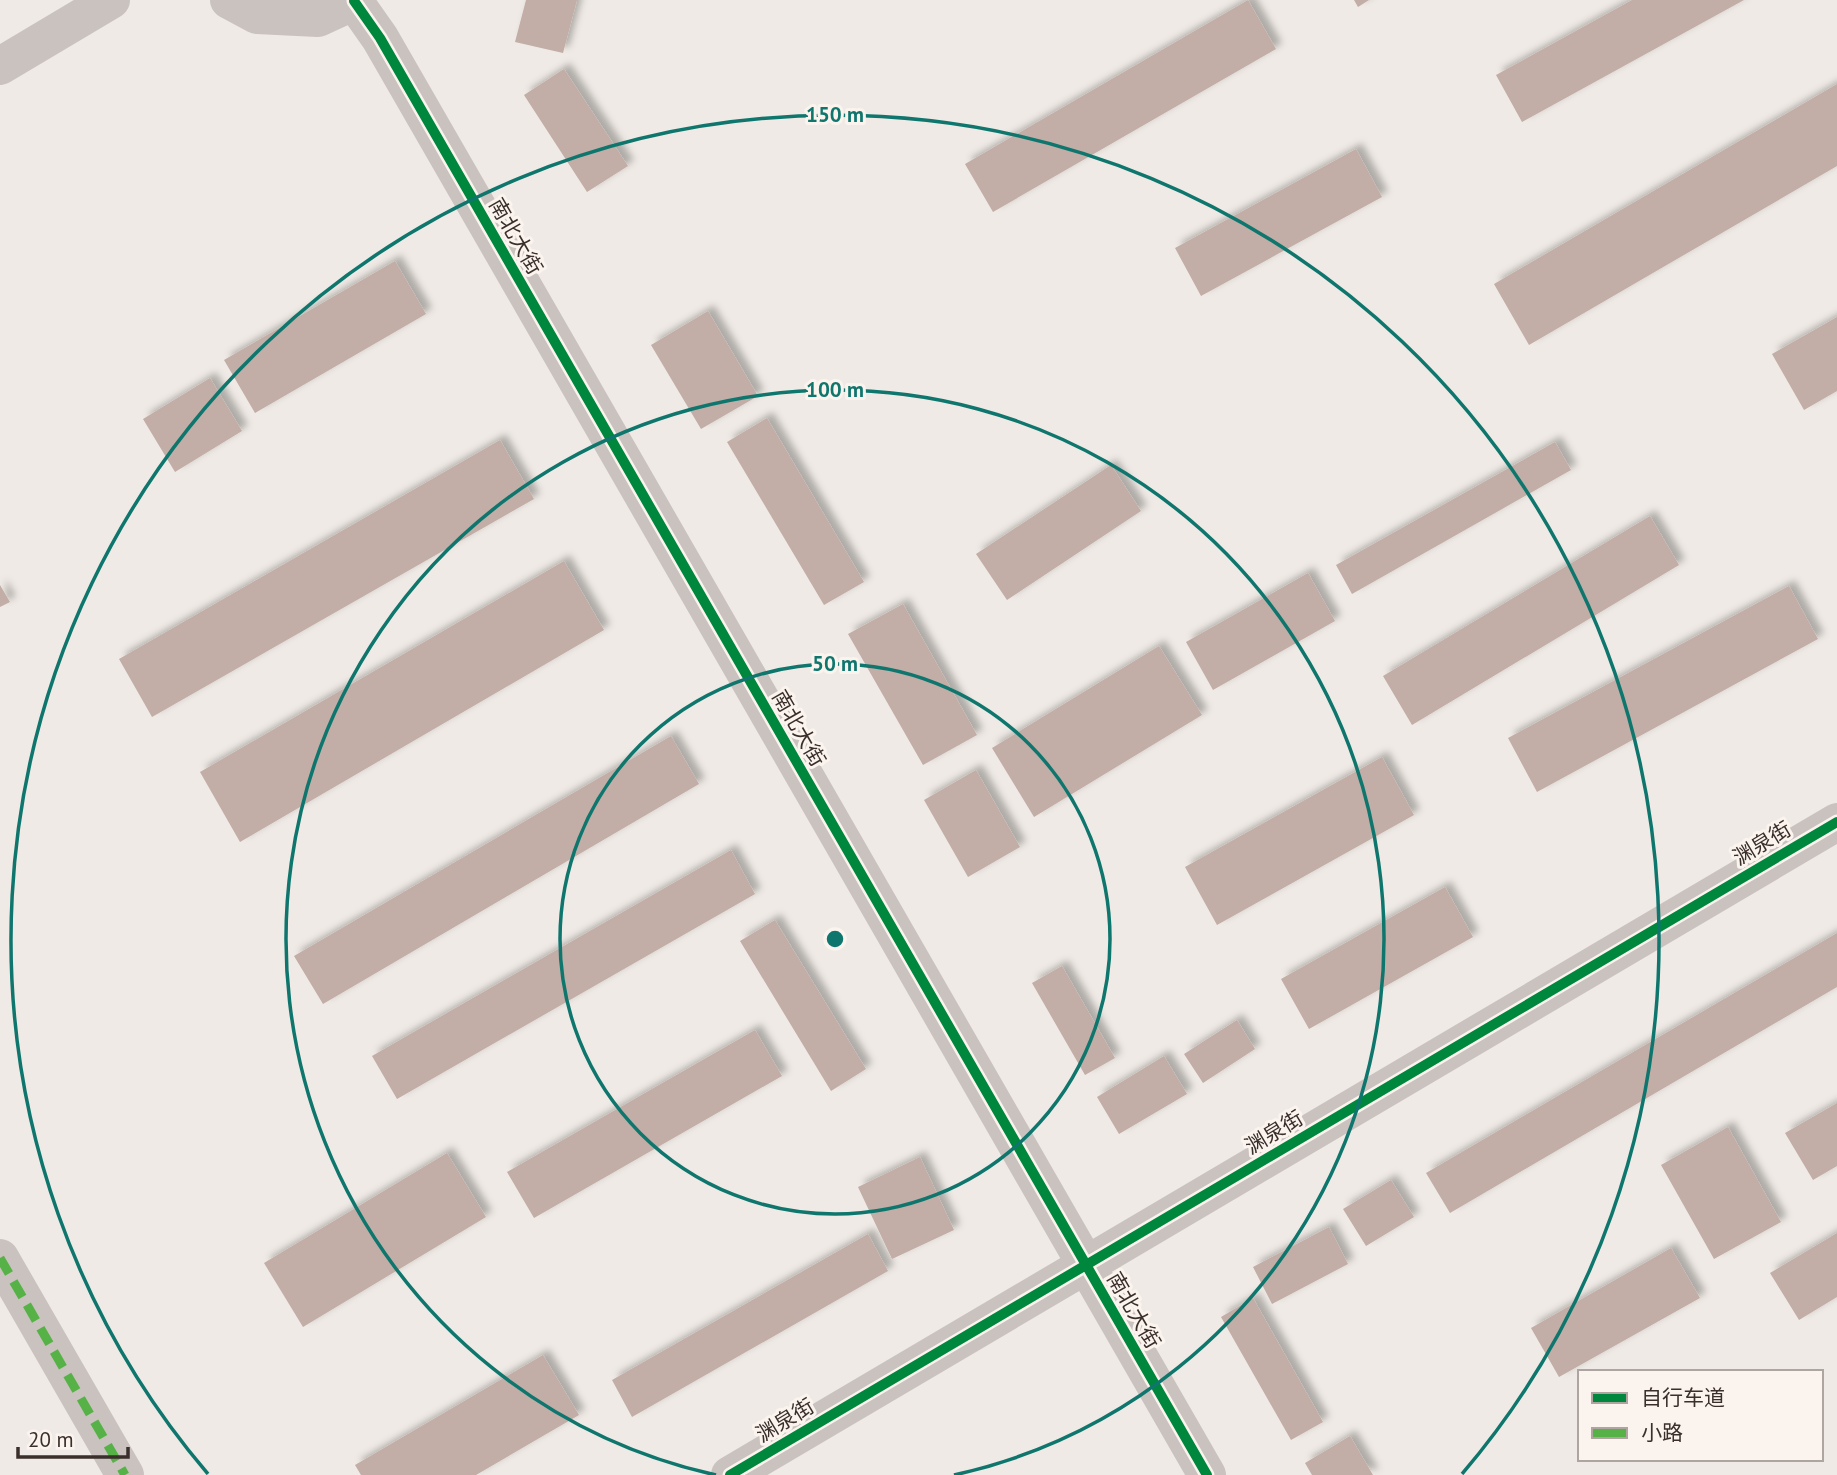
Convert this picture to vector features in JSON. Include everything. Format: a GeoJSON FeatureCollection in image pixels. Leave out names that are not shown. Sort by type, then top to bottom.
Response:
{"type":"FeatureCollection","features":[{"type":"Feature","properties":{"kind":"street"},"geometry":{"type":"LineString","coordinates":[[0,66],[111,0]]}},
{"type":"Feature","properties":{"kind":"street"},"geometry":{"type":"LineString","coordinates":[[229,0],[257,15],[318,18],[356,1]]}},
{"type":"Feature","properties":{"kind":"street","name":"南北大街"},"geometry":{"type":"LineString","coordinates":[[356,1],[1207,1475]]}},
{"type":"Feature","properties":{"kind":"street","name":"渊泉街"},"geometry":{"type":"LineString","coordinates":[[730,1475],[1837,821]]}},
{"type":"Feature","properties":{"kind":"street"},"geometry":{"type":"LineString","coordinates":[[0,1258],[125,1475]]}},
{"type":"Feature","properties":{"kind":"building"},"geometry":{"type":"Polygon","coordinates":[[[526,0],[577,0],[563,53],[515,42],[526,0]]]}},
{"type":"Feature","properties":{"kind":"building"},"geometry":{"type":"Polygon","coordinates":[[[1248,0],[1276,49],[993,212],[965,164],[1248,0]]]}},
{"type":"Feature","properties":{"kind":"building"},"geometry":{"type":"Polygon","coordinates":[[[1354,0],[1369,0],[1358,7],[1354,0]]]}},
{"type":"Feature","properties":{"kind":"building"},"geometry":{"type":"Polygon","coordinates":[[[1632,0],[1744,0],[1522,122],[1496,75],[1632,0]]]}},
{"type":"Feature","properties":{"kind":"building"},"geometry":{"type":"Polygon","coordinates":[[[564,69],[628,166],[587,192],[524,95],[564,69]]]}},
{"type":"Feature","properties":{"kind":"building"},"geometry":{"type":"Polygon","coordinates":[[[1837,84],[1837,166],[1529,345],[1494,284],[1837,84]]]}},
{"type":"Feature","properties":{"kind":"building"},"geometry":{"type":"Polygon","coordinates":[[[1356,149],[1382,197],[1201,296],[1175,248],[1356,149]]]}},
{"type":"Feature","properties":{"kind":"building"},"geometry":{"type":"Polygon","coordinates":[[[395,261],[426,314],[255,413],[224,360],[395,261]]]}},
{"type":"Feature","properties":{"kind":"building"},"geometry":{"type":"Polygon","coordinates":[[[708,311],[758,396],[701,429],[651,345],[708,311]]]}},
{"type":"Feature","properties":{"kind":"building"},"geometry":{"type":"Polygon","coordinates":[[[1837,317],[1837,391],[1804,410],[1772,354],[1837,317]]]}},
{"type":"Feature","properties":{"kind":"building"},"geometry":{"type":"Polygon","coordinates":[[[210,378],[242,431],[175,472],[143,419],[210,378]]]}},
{"type":"Feature","properties":{"kind":"building"},"geometry":{"type":"Polygon","coordinates":[[[767,418],[864,582],[824,605],[727,442],[767,418]]]}},
{"type":"Feature","properties":{"kind":"building"},"geometry":{"type":"Polygon","coordinates":[[[500,440],[534,499],[152,717],[119,659],[500,440]]]}},
{"type":"Feature","properties":{"kind":"building"},"geometry":{"type":"Polygon","coordinates":[[[1555,442],[1571,470],[1352,594],[1336,565],[1555,442]]]}},
{"type":"Feature","properties":{"kind":"building"},"geometry":{"type":"Polygon","coordinates":[[[1111,465],[1141,511],[1007,600],[976,554],[1111,465]]]}},
{"type":"Feature","properties":{"kind":"building"},"geometry":{"type":"Polygon","coordinates":[[[1650,516],[1679,565],[1412,725],[1383,676],[1650,516]]]}},
{"type":"Feature","properties":{"kind":"building"},"geometry":{"type":"Polygon","coordinates":[[[564,561],[604,630],[240,842],[200,772],[564,561]]]}},
{"type":"Feature","properties":{"kind":"building"},"geometry":{"type":"Polygon","coordinates":[[[1308,573],[1335,621],[1213,690],[1186,642],[1308,573]]]}},
{"type":"Feature","properties":{"kind":"building"},"geometry":{"type":"Polygon","coordinates":[[[0,585],[10,602],[0,607],[0,585]]]}},
{"type":"Feature","properties":{"kind":"building"},"geometry":{"type":"Polygon","coordinates":[[[1789,586],[1818,639],[1537,792],[1508,738],[1789,586]]]}},
{"type":"Feature","properties":{"kind":"building"},"geometry":{"type":"Polygon","coordinates":[[[903,604],[977,735],[923,765],[848,634],[903,604]]]}},
{"type":"Feature","properties":{"kind":"building"},"geometry":{"type":"Polygon","coordinates":[[[1159,646],[1202,715],[1034,817],[992,748],[1159,646]]]}},
{"type":"Feature","properties":{"kind":"building"},"geometry":{"type":"Polygon","coordinates":[[[671,736],[699,784],[323,1004],[294,956],[671,736]]]}},
{"type":"Feature","properties":{"kind":"building"},"geometry":{"type":"Polygon","coordinates":[[[1382,757],[1414,815],[1217,925],[1185,867],[1382,757]]]}},
{"type":"Feature","properties":{"kind":"building"},"geometry":{"type":"Polygon","coordinates":[[[976,770],[1020,847],[968,877],[924,800],[976,770]]]}},
{"type":"Feature","properties":{"kind":"building"},"geometry":{"type":"Polygon","coordinates":[[[731,850],[755,894],[397,1099],[372,1056],[731,850]]]}},
{"type":"Feature","properties":{"kind":"building"},"geometry":{"type":"Polygon","coordinates":[[[1445,887],[1473,937],[1309,1029],[1281,979],[1445,887]]]}},
{"type":"Feature","properties":{"kind":"building"},"geometry":{"type":"Polygon","coordinates":[[[775,920],[866,1069],[831,1091],[740,941],[775,920]]]}},
{"type":"Feature","properties":{"kind":"building"},"geometry":{"type":"Polygon","coordinates":[[[1837,933],[1837,987],[1450,1213],[1426,1173],[1837,933]]]}},
{"type":"Feature","properties":{"kind":"building"},"geometry":{"type":"Polygon","coordinates":[[[1062,966],[1115,1058],[1085,1075],[1032,983],[1062,966]]]}},
{"type":"Feature","properties":{"kind":"building"},"geometry":{"type":"Polygon","coordinates":[[[1237,1020],[1255,1049],[1203,1083],[1184,1054],[1237,1020]]]}},
{"type":"Feature","properties":{"kind":"building"},"geometry":{"type":"Polygon","coordinates":[[[755,1030],[782,1076],[534,1218],[507,1172],[755,1030]]]}},
{"type":"Feature","properties":{"kind":"building"},"geometry":{"type":"Polygon","coordinates":[[[1164,1056],[1187,1094],[1119,1134],[1097,1097],[1164,1056]]]}},
{"type":"Feature","properties":{"kind":"building"},"geometry":{"type":"Polygon","coordinates":[[[1837,1103],[1837,1166],[1813,1180],[1785,1133],[1837,1103]]]}},
{"type":"Feature","properties":{"kind":"building"},"geometry":{"type":"Polygon","coordinates":[[[1728,1127],[1781,1222],[1714,1259],[1661,1165],[1728,1127]]]}},
{"type":"Feature","properties":{"kind":"building"},"geometry":{"type":"Polygon","coordinates":[[[447,1153],[486,1217],[303,1327],[264,1263],[447,1153]]]}},
{"type":"Feature","properties":{"kind":"building"},"geometry":{"type":"Polygon","coordinates":[[[920,1157],[954,1230],[892,1259],[858,1187],[920,1157]]]}},
{"type":"Feature","properties":{"kind":"building"},"geometry":{"type":"Polygon","coordinates":[[[1391,1180],[1414,1217],[1366,1246],[1343,1209],[1391,1180]]]}},
{"type":"Feature","properties":{"kind":"building"},"geometry":{"type":"Polygon","coordinates":[[[1329,1227],[1348,1264],[1272,1304],[1253,1267],[1329,1227]]]}},
{"type":"Feature","properties":{"kind":"building"},"geometry":{"type":"Polygon","coordinates":[[[1837,1233],[1837,1297],[1799,1320],[1770,1273],[1837,1233]]]}},
{"type":"Feature","properties":{"kind":"building"},"geometry":{"type":"Polygon","coordinates":[[[868,1234],[888,1271],[632,1417],[612,1380],[868,1234]]]}},
{"type":"Feature","properties":{"kind":"building"},"geometry":{"type":"Polygon","coordinates":[[[1671,1248],[1700,1298],[1559,1377],[1531,1328],[1671,1248]]]}},
{"type":"Feature","properties":{"kind":"building"},"geometry":{"type":"Polygon","coordinates":[[[1253,1298],[1323,1422],[1291,1440],[1221,1317],[1253,1298]]]}},
{"type":"Feature","properties":{"kind":"building"},"geometry":{"type":"Polygon","coordinates":[[[543,1355],[579,1415],[476,1475],[361,1475],[355,1465],[543,1355]]]}},
{"type":"Feature","properties":{"kind":"building"},"geometry":{"type":"Polygon","coordinates":[[[1350,1436],[1373,1475],[1312,1475],[1305,1463],[1350,1436]]]}},
{"type":"Feature","properties":{"kind":"marked path"},"geometry":{"type":"LineString","coordinates":[[0,1258],[125,1475]]}},
{"type":"Feature","properties":{"kind":"cycle path"},"geometry":{"type":"LineString","coordinates":[[354,1],[380,38],[1207,1475]]}},
{"type":"Feature","properties":{"kind":"cycle path"},"geometry":{"type":"LineString","coordinates":[[730,1475],[1837,822]]}}]}
